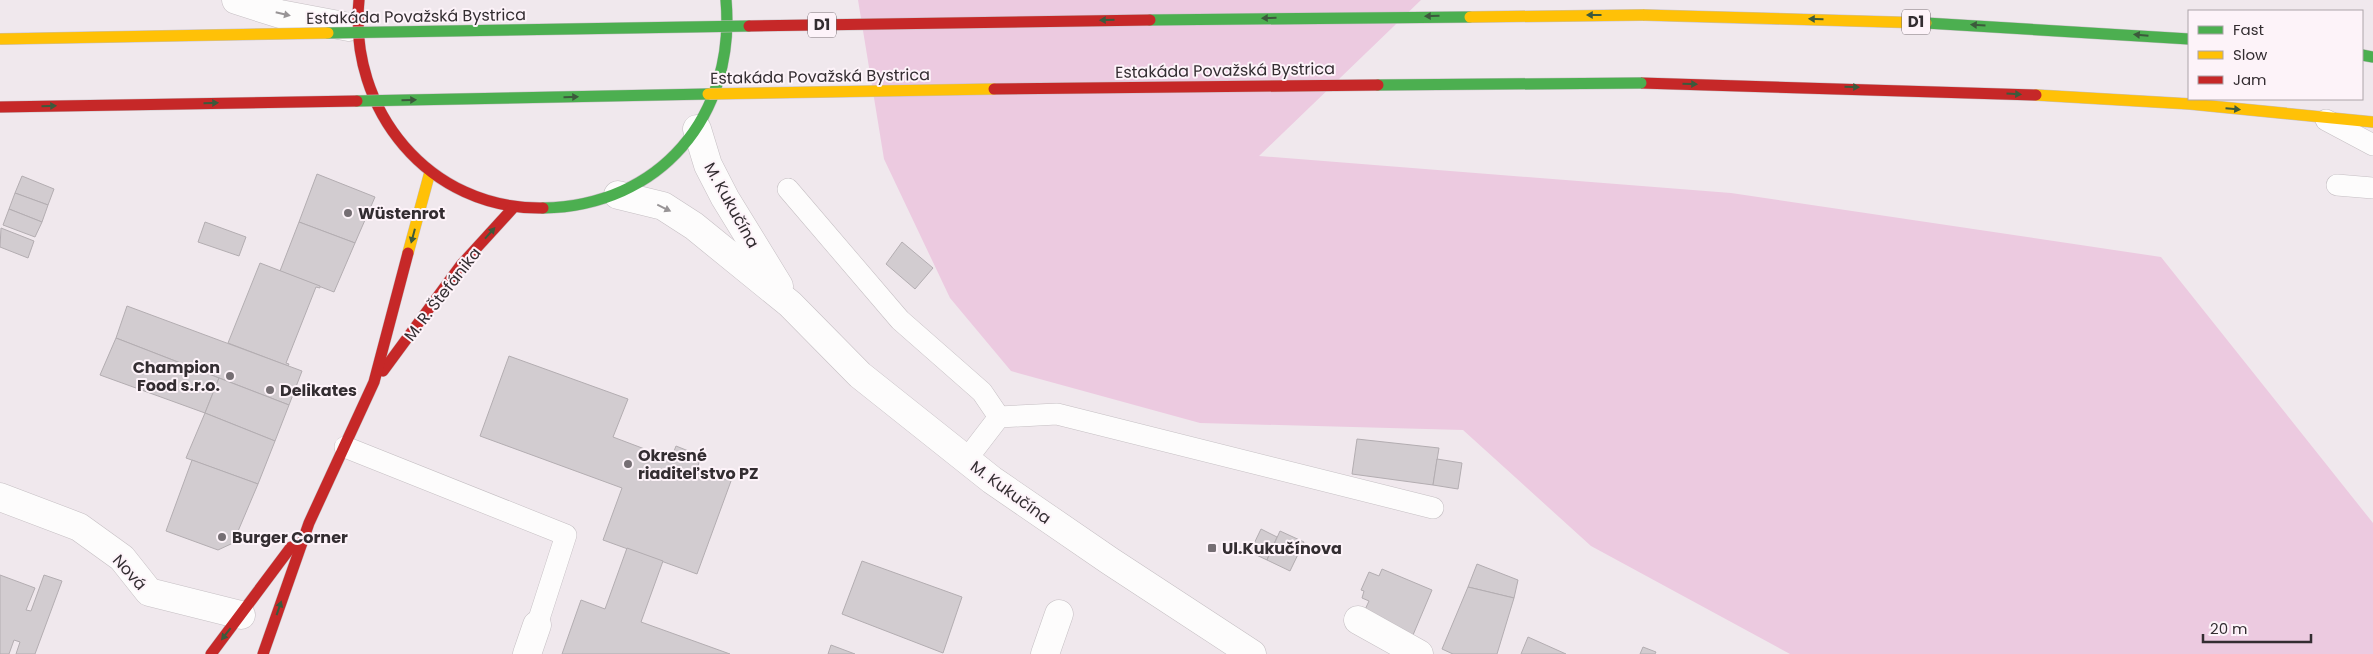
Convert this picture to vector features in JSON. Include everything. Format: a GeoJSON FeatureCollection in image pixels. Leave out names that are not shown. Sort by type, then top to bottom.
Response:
{"type":"FeatureCollection","features":[{"type":"Feature","properties":{"kind":"main road"},"geometry":{"type":"LineString","coordinates":[[359,0],[357,29],[359,56],[366,83],[377,109],[391,132],[409,154],[430,172],[469,196],[513,208],[540,211],[567,209],[593,204],[618,195],[641,183],[681,149],[698,128],[722,76],[727,48],[728,18],[726,0]]}},
{"type":"Feature","properties":{"kind":"main road","name":"Estakáda Považská Bystrica"},"geometry":{"type":"LineString","coordinates":[[0,39],[1178,19],[1643,15],[1900,21],[2188,40]]}},
{"type":"Feature","properties":{"kind":"main road","name":"Estakáda Považská Bystrica"},"geometry":{"type":"LineString","coordinates":[[0,107],[1174,86],[1641,83],[1888,88],[2132,100],[2316,115],[2373,122]]}},
{"type":"Feature","properties":{"kind":"main road","name":"M. R. Štefánika"},"geometry":{"type":"LineString","coordinates":[[263,654],[309,523],[374,382],[430,172]]}},
{"type":"Feature","properties":{"kind":"main road","name":"M. R. Štefánika"},"geometry":{"type":"LineString","coordinates":[[374,382],[461,265],[513,208]]}},
{"type":"Feature","properties":{"kind":"main road"},"geometry":{"type":"LineString","coordinates":[[211,654],[309,523]]}},
{"type":"Feature","properties":{"kind":"street"},"geometry":{"type":"LineString","coordinates":[[236,0],[280,14],[357,29]]}},
{"type":"Feature","properties":{"kind":"street","name":"M. Kukučína"},"geometry":{"type":"LineString","coordinates":[[698,128],[708,165],[725,198],[790,304]]}},
{"type":"Feature","properties":{"kind":"street","name":"M. Kukučína"},"geometry":{"type":"LineString","coordinates":[[618,195],[662,206],[694,226],[790,304],[860,375],[992,480],[1110,561],[1252,654]]}},
{"type":"Feature","properties":{"kind":"street","name":"Nová"},"geometry":{"type":"LineString","coordinates":[[0,497],[79,527],[122,558],[149,592],[241,615]]}},
{"type":"Feature","properties":{"kind":"street"},"geometry":{"type":"LineString","coordinates":[[1045,654],[1059,614]]}},
{"type":"Feature","properties":{"kind":"street"},"geometry":{"type":"LineString","coordinates":[[1358,620],[1419,654]]}},
{"type":"Feature","properties":{"kind":"street"},"geometry":{"type":"LineString","coordinates":[[527,654],[537,625]]}},
{"type":"Feature","properties":{"kind":"lane"},"geometry":{"type":"LineString","coordinates":[[2316,115],[2373,145]]}},
{"type":"Feature","properties":{"kind":"lane"},"geometry":{"type":"LineString","coordinates":[[2338,185],[2373,188]]}},
{"type":"Feature","properties":{"kind":"lane"},"geometry":{"type":"LineString","coordinates":[[788,189],[900,320],[982,392],[998,416]]}},
{"type":"Feature","properties":{"kind":"lane"},"geometry":{"type":"LineString","coordinates":[[998,416],[1057,414],[1433,508]]}},
{"type":"Feature","properties":{"kind":"lane"},"geometry":{"type":"LineString","coordinates":[[966,460],[998,416]]}},
{"type":"Feature","properties":{"kind":"lane"},"geometry":{"type":"LineString","coordinates":[[345,447],[566,535],[537,625]]}},
{"type":"Feature","properties":{"kind":"shaded area"},"geometry":{"type":"Polygon","coordinates":[[[858,0],[1421,0],[1259,156],[1731,193],[2161,257],[2373,523],[2373,654],[1790,654],[1591,546],[1463,430],[1200,423],[1011,371],[950,298],[884,159],[858,0]]]}},
{"type":"Feature","properties":{"kind":"building"},"geometry":{"type":"Polygon","coordinates":[[[317,174],[375,197],[355,243],[299,222],[317,174]]]}},
{"type":"Feature","properties":{"kind":"building"},"geometry":{"type":"Polygon","coordinates":[[[22,176],[54,189],[48,205],[15,193],[22,176]]]}},
{"type":"Feature","properties":{"kind":"building"},"geometry":{"type":"Polygon","coordinates":[[[15,193],[48,205],[42,222],[9,209],[15,193]]]}},
{"type":"Feature","properties":{"kind":"building"},"geometry":{"type":"Polygon","coordinates":[[[9,209],[42,222],[35,237],[3,225],[9,209]]]}},
{"type":"Feature","properties":{"kind":"building"},"geometry":{"type":"Polygon","coordinates":[[[205,222],[246,237],[239,256],[198,242],[205,222]]]}},
{"type":"Feature","properties":{"kind":"building"},"geometry":{"type":"Polygon","coordinates":[[[299,222],[355,243],[334,292],[280,271],[299,222]]]}},
{"type":"Feature","properties":{"kind":"building"},"geometry":{"type":"Polygon","coordinates":[[[1,228],[34,241],[28,258],[0,247],[1,228]]]}},
{"type":"Feature","properties":{"kind":"building"},"geometry":{"type":"Polygon","coordinates":[[[902,242],[933,268],[915,289],[886,264],[902,242]]]}},
{"type":"Feature","properties":{"kind":"building"},"geometry":{"type":"Polygon","coordinates":[[[260,263],[320,286],[320,288],[316,287],[286,363],[289,364],[288,366],[228,343],[260,263]]]}},
{"type":"Feature","properties":{"kind":"building"},"geometry":{"type":"Polygon","coordinates":[[[127,306],[302,371],[289,405],[116,338],[127,306]]]}},
{"type":"Feature","properties":{"kind":"building"},"geometry":{"type":"Polygon","coordinates":[[[116,338],[219,378],[205,413],[100,375],[116,338]]]}},
{"type":"Feature","properties":{"kind":"building","name":"Okresné riaditeľstvo PZ"},"geometry":{"type":"Polygon","coordinates":[[[509,356],[628,399],[613,437],[671,459],[676,446],[701,456],[697,469],[731,481],[697,574],[603,540],[622,488],[480,436],[509,356]]]}},
{"type":"Feature","properties":{"kind":"building"},"geometry":{"type":"Polygon","coordinates":[[[219,378],[289,405],[275,441],[205,413],[219,378]]]}},
{"type":"Feature","properties":{"kind":"building"},"geometry":{"type":"Polygon","coordinates":[[[205,413],[275,441],[258,484],[186,458],[205,413]]]}},
{"type":"Feature","properties":{"kind":"building"},"geometry":{"type":"Polygon","coordinates":[[[1357,439],[1439,448],[1433,485],[1352,474],[1357,439]]]}},
{"type":"Feature","properties":{"kind":"building"},"geometry":{"type":"Polygon","coordinates":[[[1437,459],[1462,463],[1458,489],[1433,485],[1437,459]]]}},
{"type":"Feature","properties":{"kind":"building"},"geometry":{"type":"Polygon","coordinates":[[[192,460],[258,484],[233,543],[218,550],[166,531],[192,460]]]}},
{"type":"Feature","properties":{"kind":"building"},"geometry":{"type":"Polygon","coordinates":[[[1261,529],[1277,537],[1267,560],[1250,552],[1261,529]]]}},
{"type":"Feature","properties":{"kind":"building"},"geometry":{"type":"Polygon","coordinates":[[[1280,531],[1304,542],[1290,571],[1267,560],[1280,531]]]}},
{"type":"Feature","properties":{"kind":"building"},"geometry":{"type":"Polygon","coordinates":[[[627,548],[663,561],[641,622],[730,654],[562,654],[581,600],[605,609],[627,548]]]}},
{"type":"Feature","properties":{"kind":"building"},"geometry":{"type":"Polygon","coordinates":[[[862,561],[962,597],[943,653],[842,614],[862,561]]]}},
{"type":"Feature","properties":{"kind":"building"},"geometry":{"type":"Polygon","coordinates":[[[1477,564],[1518,580],[1514,598],[1468,587],[1477,564]]]}},
{"type":"Feature","properties":{"kind":"building"},"geometry":{"type":"Polygon","coordinates":[[[1382,569],[1432,590],[1413,635],[1363,614],[1369,601],[1362,598],[1364,591],[1361,590],[1369,572],[1379,576],[1382,569]]]}},
{"type":"Feature","properties":{"kind":"building"},"geometry":{"type":"Polygon","coordinates":[[[0,575],[35,588],[26,610],[31,611],[44,575],[62,581],[35,654],[16,654],[20,642],[14,640],[9,654],[0,654],[0,575]]]}},
{"type":"Feature","properties":{"kind":"building"},"geometry":{"type":"Polygon","coordinates":[[[1468,587],[1514,598],[1497,654],[1453,654],[1442,649],[1468,587]]]}},
{"type":"Feature","properties":{"kind":"building"},"geometry":{"type":"Polygon","coordinates":[[[1528,637],[1566,654],[1521,654],[1528,637]]]}},
{"type":"Feature","properties":{"kind":"building"},"geometry":{"type":"Polygon","coordinates":[[[831,645],[855,654],[828,654],[831,645]]]}},
{"type":"Feature","properties":{"kind":"building"},"geometry":{"type":"Polygon","coordinates":[[[1643,647],[1656,652],[1655,654],[1640,654],[1643,647]]]}},
{"type":"Feature","properties":{"kind":"traffic: fast"},"geometry":{"type":"LineString","coordinates":[[543,208],[585,203],[622,191],[655,172],[682,147],[703,116],[718,81],[726,42],[726,0]]}},
{"type":"Feature","properties":{"kind":"traffic: fast"},"geometry":{"type":"LineString","coordinates":[[1150,20],[1470,17]]}},
{"type":"Feature","properties":{"kind":"traffic: fast"},"geometry":{"type":"LineString","coordinates":[[1926,23],[2188,39]]}},
{"type":"Feature","properties":{"kind":"traffic: fast"},"geometry":{"type":"LineString","coordinates":[[328,33],[749,26]]}},
{"type":"Feature","properties":{"kind":"traffic: fast"},"geometry":{"type":"LineString","coordinates":[[2363,55],[2373,57]]}},
{"type":"Feature","properties":{"kind":"traffic: fast"},"geometry":{"type":"LineString","coordinates":[[1378,85],[1641,83]]}},
{"type":"Feature","properties":{"kind":"traffic: fast"},"geometry":{"type":"LineString","coordinates":[[357,101],[708,94]]}},
{"type":"Feature","properties":{"kind":"traffic: slow"},"geometry":{"type":"LineString","coordinates":[[1643,15],[1926,23]]}},
{"type":"Feature","properties":{"kind":"traffic: slow"},"geometry":{"type":"LineString","coordinates":[[1470,17],[1643,15]]}},
{"type":"Feature","properties":{"kind":"traffic: slow"},"geometry":{"type":"LineString","coordinates":[[0,39],[328,33]]}},
{"type":"Feature","properties":{"kind":"traffic: slow"},"geometry":{"type":"LineString","coordinates":[[708,94],[994,89]]}},
{"type":"Feature","properties":{"kind":"traffic: slow"},"geometry":{"type":"LineString","coordinates":[[2036,95],[2190,104],[2373,122]]}},
{"type":"Feature","properties":{"kind":"traffic: slow"},"geometry":{"type":"LineString","coordinates":[[408,253],[430,172]]}},
{"type":"Feature","properties":{"kind":"traffic: jam"},"geometry":{"type":"LineString","coordinates":[[359,0],[359,41],[367,79],[382,115],[404,146],[432,172],[465,192],[502,204],[543,208]]}},
{"type":"Feature","properties":{"kind":"traffic: jam"},"geometry":{"type":"LineString","coordinates":[[749,26],[1150,20]]}},
{"type":"Feature","properties":{"kind":"traffic: jam"},"geometry":{"type":"LineString","coordinates":[[1641,83],[2036,95]]}},
{"type":"Feature","properties":{"kind":"traffic: jam"},"geometry":{"type":"LineString","coordinates":[[994,89],[1378,85]]}},
{"type":"Feature","properties":{"kind":"traffic: jam"},"geometry":{"type":"LineString","coordinates":[[0,107],[357,101]]}},
{"type":"Feature","properties":{"kind":"traffic: jam"},"geometry":{"type":"LineString","coordinates":[[383,371],[461,265],[513,208]]}},
{"type":"Feature","properties":{"kind":"traffic: jam"},"geometry":{"type":"LineString","coordinates":[[263,654],[309,523],[374,382],[408,253]]}},
{"type":"Feature","properties":{"kind":"traffic: jam"},"geometry":{"type":"LineString","coordinates":[[211,654],[291,547]]}},
{"type":"Feature","properties":{"kind":"place","name":"Wüstenrot"},"geometry":{"type":"Point","coordinates":[348,213]}},
{"type":"Feature","properties":{"kind":"place","name":"Champion Food s.r.o."},"geometry":{"type":"Point","coordinates":[230,376]}},
{"type":"Feature","properties":{"kind":"place","name":"Delikates"},"geometry":{"type":"Point","coordinates":[270,390]}},
{"type":"Feature","properties":{"kind":"place","name":"Okresné riaditeľstvo PZ"},"geometry":{"type":"Point","coordinates":[628,464]}},
{"type":"Feature","properties":{"kind":"place","name":"Burger Corner"},"geometry":{"type":"Point","coordinates":[222,537]}},
{"type":"Feature","properties":{"kind":"place","name":"Ul.Kukučínova"},"geometry":{"type":"Point","coordinates":[1212,548]}}]}
